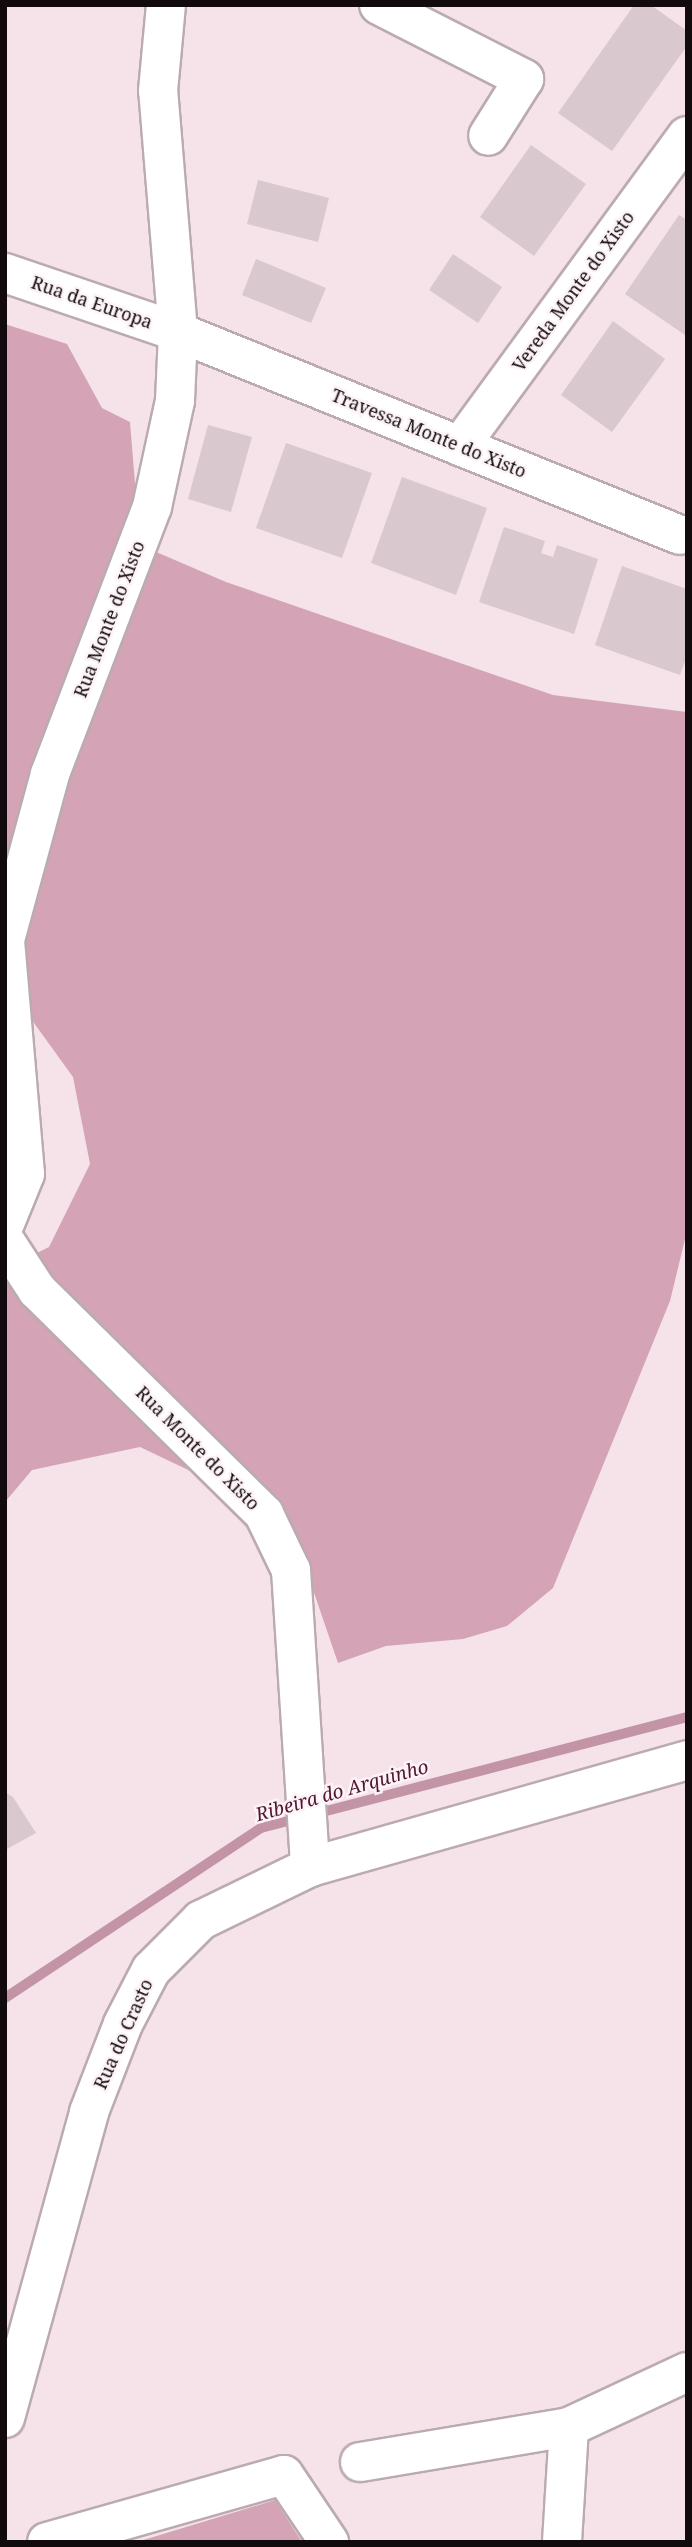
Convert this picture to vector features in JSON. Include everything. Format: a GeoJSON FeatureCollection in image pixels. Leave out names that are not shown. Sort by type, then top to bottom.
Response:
{"type":"FeatureCollection","features":[{"type":"Feature","properties":{"kind":"street","name":"Rua Monte do Xisto"},"geometry":{"type":"LineString","coordinates":[[5,1223],[24,1174],[5,940],[50,774],[152,507],[175,401],[178,332],[158,91],[166,5]]}},
{"type":"Feature","properties":{"kind":"street"},"geometry":{"type":"LineString","coordinates":[[379,5],[524,79],[488,136]]}},
{"type":"Feature","properties":{"kind":"street","name":"Vereda Monte do Xisto"},"geometry":{"type":"LineString","coordinates":[[460,446],[687,136]]}},
{"type":"Feature","properties":{"kind":"street","name":"Rua da Europa"},"geometry":{"type":"LineString","coordinates":[[5,273],[178,332]]}},
{"type":"Feature","properties":{"kind":"street","name":"Travessa Monte do Xisto"},"geometry":{"type":"LineString","coordinates":[[178,332],[680,535]]}},
{"type":"Feature","properties":{"kind":"street","name":"Rua Monte do Xisto"},"geometry":{"type":"LineString","coordinates":[[5,1241],[37,1290],[264,1514],[291,1570],[309,1854]]}},
{"type":"Feature","properties":{"kind":"street","name":"Rua do Crasto"},"geometry":{"type":"LineString","coordinates":[[5,2418],[89,2112],[123,2024],[151,1970],[201,1920],[309,1854],[687,1759]]}},
{"type":"Feature","properties":{"kind":"street"},"geometry":{"type":"LineString","coordinates":[[360,2462],[569,2427],[687,2372]]}},
{"type":"Feature","properties":{"kind":"street"},"geometry":{"type":"LineString","coordinates":[[562,2542],[569,2427]]}},
{"type":"Feature","properties":{"kind":"street"},"geometry":{"type":"LineString","coordinates":[[47,2542],[284,2475],[329,2542]]}},
{"type":"Feature","properties":{"kind":"shaded area"},"geometry":{"type":"Polygon","coordinates":[[[5,324],[67,344],[102,408],[130,422],[140,545],[226,582],[553,695],[687,712],[687,1231],[670,1301],[553,1588],[507,1626],[463,1639],[386,1646],[338,1663],[309,1578],[263,1547],[205,1478],[140,1447],[32,1470],[5,1502],[5,1269],[49,1247],[90,1164],[73,1077],[21,1005],[5,1006],[5,324]]]}},
{"type":"Feature","properties":{"kind":"shaded area"},"geometry":{"type":"Polygon","coordinates":[[[275,2500],[302,2542],[140,2542],[140,2541],[275,2500]]]}},
{"type":"Feature","properties":{"kind":"building"},"geometry":{"type":"Polygon","coordinates":[[[634,5],[651,5],[687,31],[687,46],[612,151],[558,113],[634,5]]]}},
{"type":"Feature","properties":{"kind":"building"},"geometry":{"type":"Polygon","coordinates":[[[531,145],[586,184],[534,256],[480,217],[531,145]]]}},
{"type":"Feature","properties":{"kind":"building"},"geometry":{"type":"Polygon","coordinates":[[[258,180],[329,198],[318,242],[247,224],[258,180]]]}},
{"type":"Feature","properties":{"kind":"building"},"geometry":{"type":"Polygon","coordinates":[[[679,215],[687,220],[685,335],[625,294],[679,215]]]}},
{"type":"Feature","properties":{"kind":"building"},"geometry":{"type":"Polygon","coordinates":[[[453,254],[502,287],[478,323],[429,290],[453,254]]]}},
{"type":"Feature","properties":{"kind":"building"},"geometry":{"type":"Polygon","coordinates":[[[256,259],[326,288],[311,323],[242,295],[256,259]]]}},
{"type":"Feature","properties":{"kind":"building"},"geometry":{"type":"Polygon","coordinates":[[[613,321],[665,359],[612,432],[561,395],[613,321]]]}},
{"type":"Feature","properties":{"kind":"building"},"geometry":{"type":"Polygon","coordinates":[[[208,425],[252,437],[231,512],[188,499],[208,425]]]}},
{"type":"Feature","properties":{"kind":"building"},"geometry":{"type":"Polygon","coordinates":[[[286,443],[372,473],[342,558],[256,528],[286,443]]]}},
{"type":"Feature","properties":{"kind":"building"},"geometry":{"type":"Polygon","coordinates":[[[402,477],[487,508],[456,595],[371,563],[402,477]]]}},
{"type":"Feature","properties":{"kind":"building"},"geometry":{"type":"Polygon","coordinates":[[[504,527],[545,541],[541,553],[553,557],[557,545],[598,559],[574,634],[479,602],[504,527]]]}},
{"type":"Feature","properties":{"kind":"building"},"geometry":{"type":"Polygon","coordinates":[[[622,566],[687,589],[687,656],[680,675],[595,645],[622,566]]]}},
{"type":"Feature","properties":{"kind":"building"},"geometry":{"type":"Polygon","coordinates":[[[5,1792],[13,1797],[36,1833],[5,1850],[5,1792]]]}},
{"type":"Feature","properties":{"kind":"waterway","name":"Ribeira do Arquinho"},"geometry":{"type":"LineString","coordinates":[[5,1998],[261,1828],[687,1717]]}}]}
